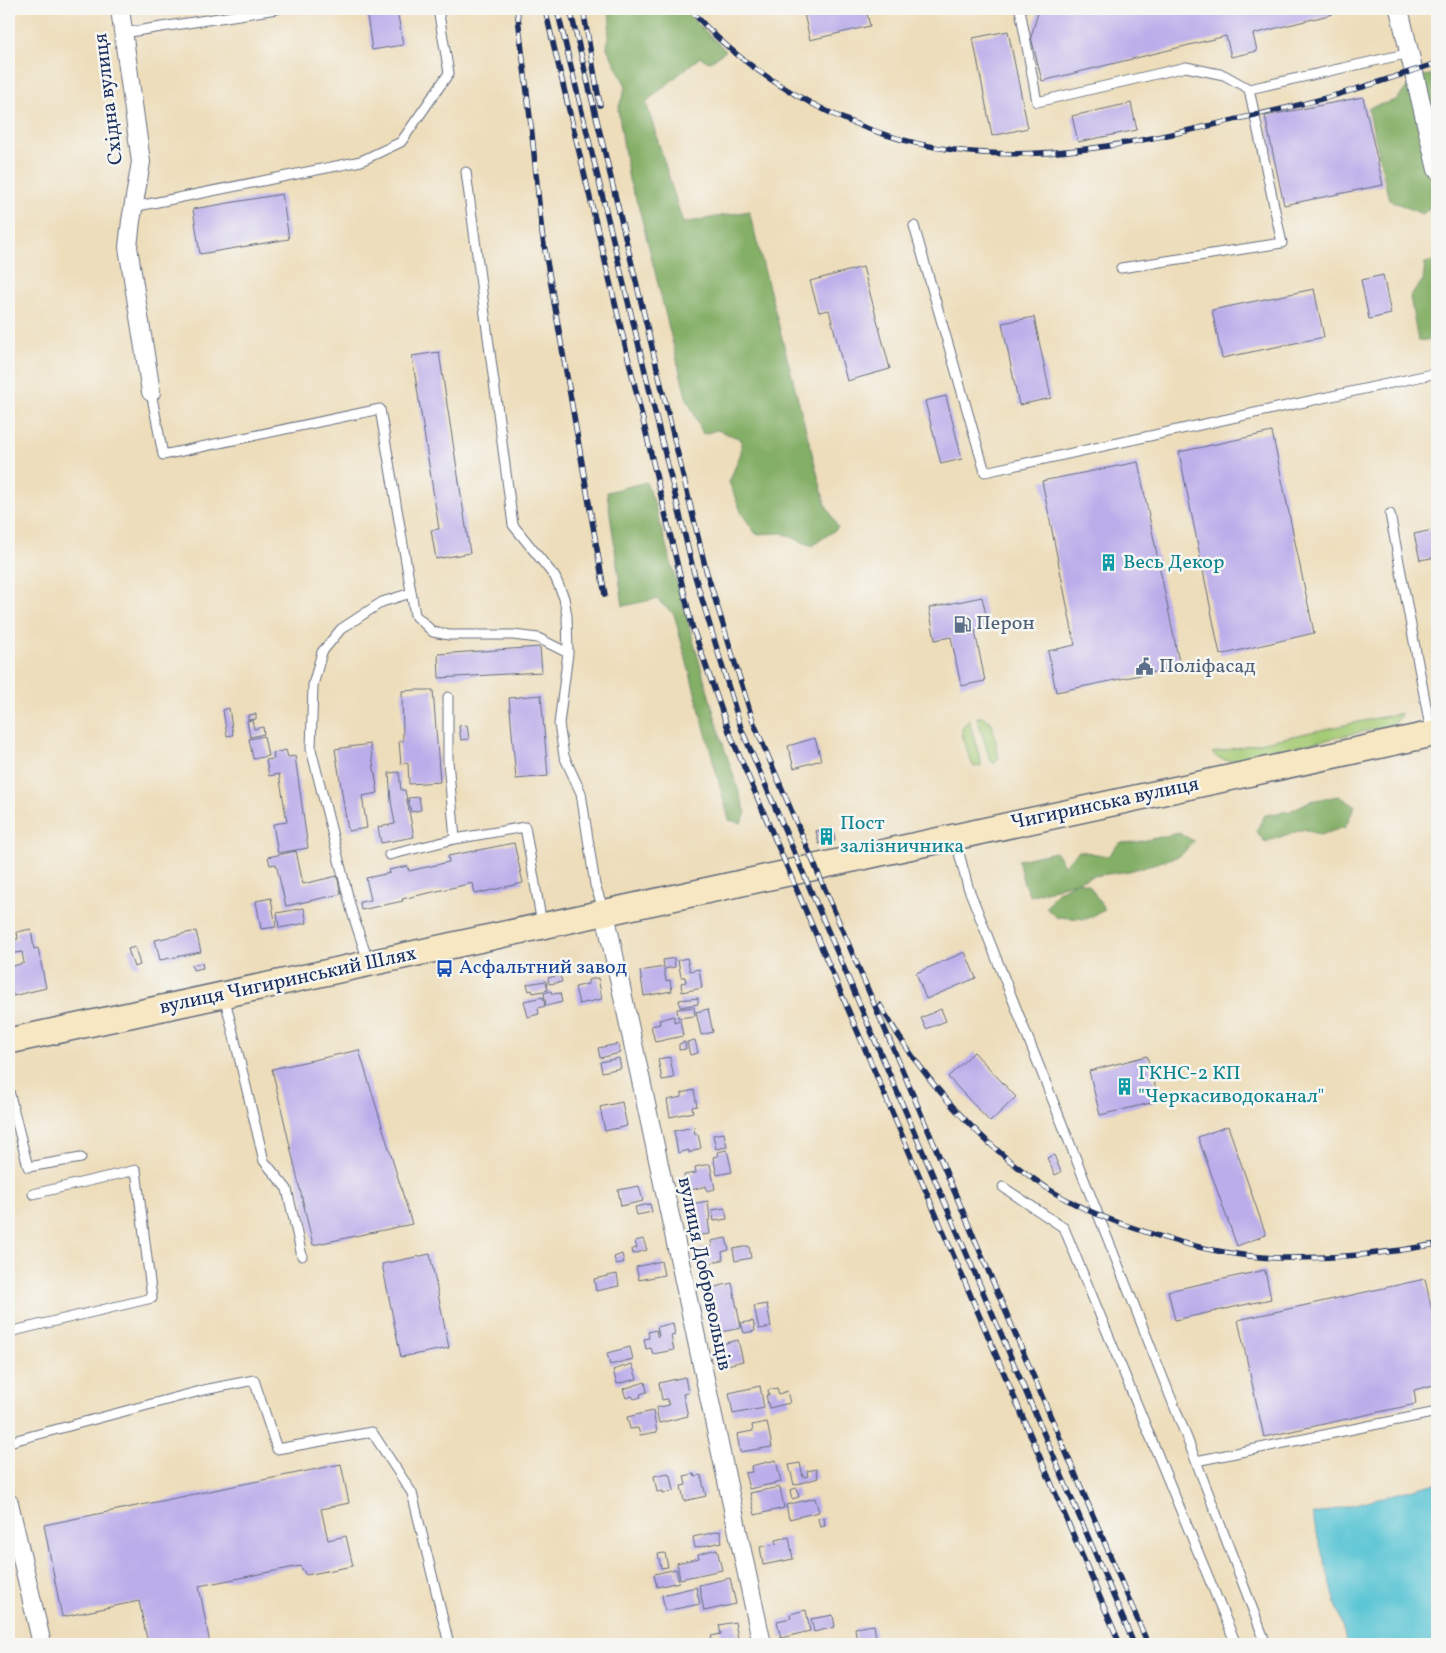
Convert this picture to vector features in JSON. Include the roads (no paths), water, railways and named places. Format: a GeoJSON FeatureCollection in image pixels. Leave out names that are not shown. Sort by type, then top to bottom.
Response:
{"type":"FeatureCollection","features":[{"type":"Feature","properties":{"kind":"main road","name":"Чигиринська вулиця"},"geometry":{"type":"LineString","coordinates":[[773,876],[1434,734]]}},
{"type":"Feature","properties":{"kind":"main road","name":"вулиця Чигиринський Шлях"},"geometry":{"type":"LineString","coordinates":[[9,1042],[773,876]]}},
{"type":"Feature","properties":{"kind":"street","name":"Східна вулиця"},"geometry":{"type":"LineString","coordinates":[[120,9],[141,162],[128,247],[151,392]]}},
{"type":"Feature","properties":{"kind":"street"},"geometry":{"type":"LineString","coordinates":[[1400,9],[1410,53],[1432,126],[1437,170]]}},
{"type":"Feature","properties":{"kind":"street","name":"вулиця Добровольців"},"geometry":{"type":"LineString","coordinates":[[605,913],[762,1644]]}},
{"type":"Feature","properties":{"kind":"street"},"geometry":{"type":"LineString","coordinates":[[9,1503],[42,1644]]}},
{"type":"Feature","properties":{"kind":"lane"},"geometry":{"type":"LineString","coordinates":[[123,33],[277,9]]}},
{"type":"Feature","properties":{"kind":"lane"},"geometry":{"type":"LineString","coordinates":[[133,207],[361,161],[400,142],[449,73],[438,9]]}},
{"type":"Feature","properties":{"kind":"lane"},"geometry":{"type":"LineString","coordinates":[[1020,9],[1037,102],[1186,67],[1224,74],[1249,89],[1410,53]]}},
{"type":"Feature","properties":{"kind":"lane"},"geometry":{"type":"LineString","coordinates":[[1121,268],[1282,242],[1249,89]]}},
{"type":"Feature","properties":{"kind":"lane"},"geometry":{"type":"LineString","coordinates":[[466,172],[512,525],[555,577],[564,598],[567,616],[568,653],[559,724],[564,756],[581,793],[595,885],[605,913]]}},
{"type":"Feature","properties":{"kind":"lane"},"geometry":{"type":"LineString","coordinates":[[914,226],[985,472],[1437,373]]}},
{"type":"Feature","properties":{"kind":"lane"},"geometry":{"type":"LineString","coordinates":[[151,392],[163,455],[380,409],[415,615],[433,632],[450,635],[513,635],[538,638],[568,653]]}},
{"type":"Feature","properties":{"kind":"lane"},"geometry":{"type":"LineString","coordinates":[[1390,514],[1434,734]]}},
{"type":"Feature","properties":{"kind":"lane"},"geometry":{"type":"LineString","coordinates":[[368,964],[352,912],[311,749],[313,685],[322,652],[341,629],[382,602],[411,593]]}},
{"type":"Feature","properties":{"kind":"lane"},"geometry":{"type":"LineString","coordinates":[[448,697],[448,761],[455,839]]}},
{"type":"Feature","properties":{"kind":"lane"},"geometry":{"type":"LineString","coordinates":[[389,854],[525,826],[542,926]]}},
{"type":"Feature","properties":{"kind":"lane"},"geometry":{"type":"LineString","coordinates":[[955,837],[968,887],[1196,1462],[1266,1644]]}},
{"type":"Feature","properties":{"kind":"lane"},"geometry":{"type":"LineString","coordinates":[[224,995],[264,1161],[287,1189],[302,1256]]}},
{"type":"Feature","properties":{"kind":"lane"},"geometry":{"type":"LineString","coordinates":[[9,1091],[28,1168],[81,1158]]}},
{"type":"Feature","properties":{"kind":"lane"},"geometry":{"type":"LineString","coordinates":[[9,1332],[152,1298],[136,1170],[33,1194]]}},
{"type":"Feature","properties":{"kind":"lane"},"geometry":{"type":"LineString","coordinates":[[1003,1187],[1064,1228],[1236,1644]]}},
{"type":"Feature","properties":{"kind":"lane"},"geometry":{"type":"LineString","coordinates":[[9,1442],[204,1390],[254,1380],[277,1449],[372,1432],[412,1493],[449,1644]]}},
{"type":"Feature","properties":{"kind":"lane"},"geometry":{"type":"LineString","coordinates":[[1196,1462],[1437,1412]]}},
{"type":"Feature","properties":{"kind":"water"},"geometry":{"type":"Polygon","coordinates":[[[1437,1483],[1437,1644],[1347,1644],[1312,1515],[1437,1483]]]}},
{"type":"Feature","properties":{"kind":"railway"},"geometry":{"type":"LineString","coordinates":[[517,9],[542,233],[605,595]]}},
{"type":"Feature","properties":{"kind":"railway"},"geometry":{"type":"LineString","coordinates":[[545,9],[692,626],[730,734],[1120,1644]]}},
{"type":"Feature","properties":{"kind":"railway"},"geometry":{"type":"LineString","coordinates":[[557,9],[694,573],[741,728],[1134,1644]]}},
{"type":"Feature","properties":{"kind":"railway"},"geometry":{"type":"LineString","coordinates":[[570,9],[706,570],[753,721],[1148,1644]]}},
{"type":"Feature","properties":{"kind":"railway"},"geometry":{"type":"LineString","coordinates":[[583,9],[600,105]]}},
{"type":"Feature","properties":{"kind":"railway"},"geometry":{"type":"LineString","coordinates":[[690,9],[715,36],[776,83],[845,119],[881,133],[918,143],[954,150],[987,153],[1053,152],[1086,149],[1152,138],[1320,100],[1437,63]]}},
{"type":"Feature","properties":{"kind":"railway"},"geometry":{"type":"LineString","coordinates":[[880,1005],[896,1032],[933,1084],[976,1131],[1024,1172],[1063,1198],[1091,1212],[1135,1229],[1179,1242],[1222,1252],[1251,1256],[1280,1258],[1339,1257],[1398,1251],[1437,1244]]}},
{"type":"Feature","properties":{"kind":"place","name":"Весь Декор"},"geometry":{"type":"Point","coordinates":[1109,563]}},
{"type":"Feature","properties":{"kind":"place","name":"Перон"},"geometry":{"type":"Point","coordinates":[962,624]}},
{"type":"Feature","properties":{"kind":"place","name":"Поліфасад"},"geometry":{"type":"Point","coordinates":[1145,667]}},
{"type":"Feature","properties":{"kind":"place","name":"Пост залізничника"},"geometry":{"type":"Point","coordinates":[826,836]}},
{"type":"Feature","properties":{"kind":"place","name":"Асфальтний завод"},"geometry":{"type":"Point","coordinates":[445,968]}},
{"type":"Feature","properties":{"kind":"place","name":"ГКНС-2 КП \"Черкасиводоканал\""},"geometry":{"type":"Point","coordinates":[1124,1086]}}]}
